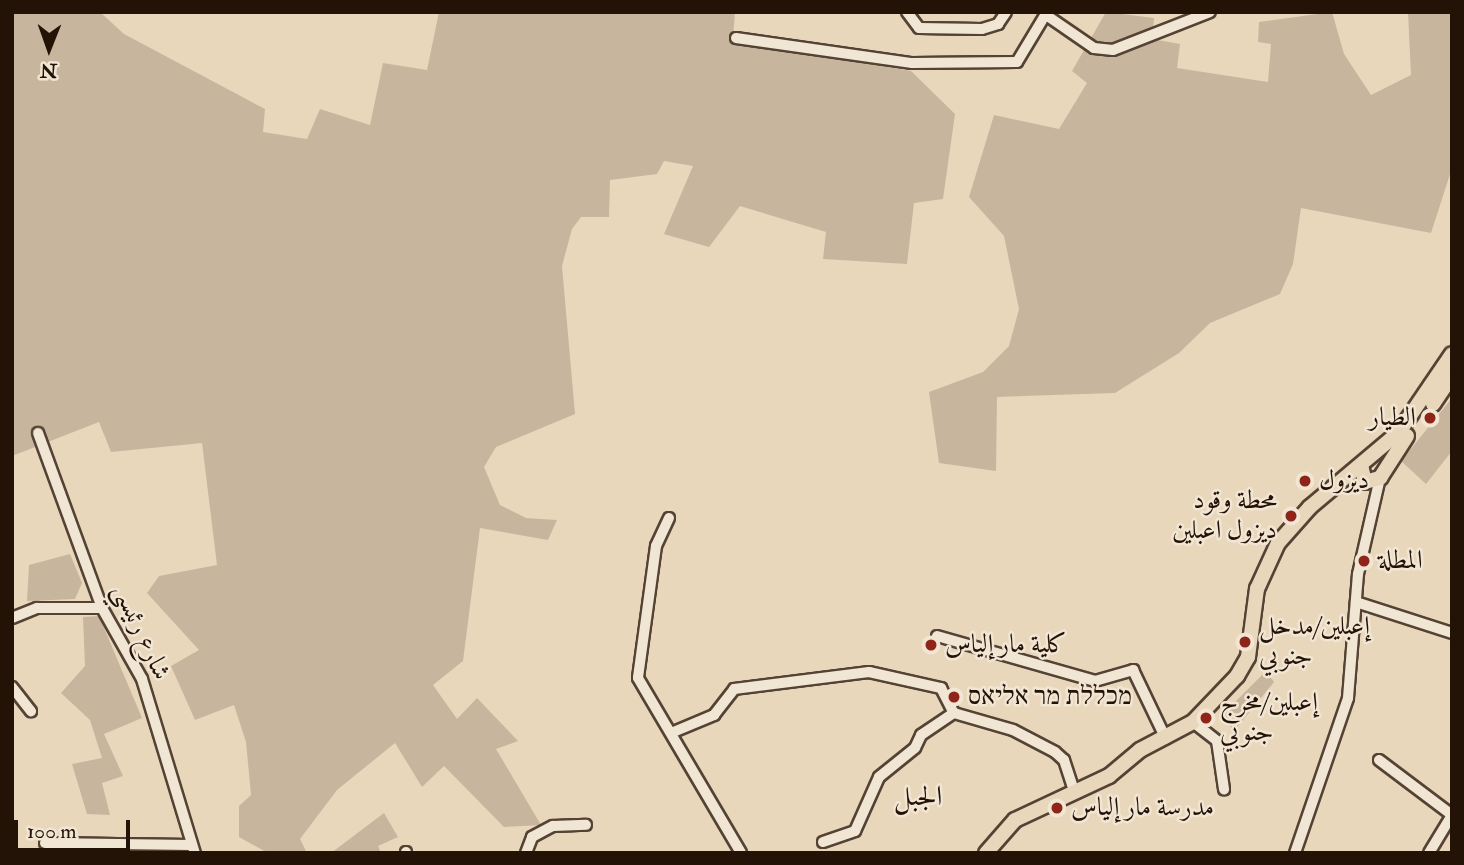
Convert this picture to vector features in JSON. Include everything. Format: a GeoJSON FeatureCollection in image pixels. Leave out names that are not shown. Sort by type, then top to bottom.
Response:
{"type":"FeatureCollection","features":[{"type":"Feature","properties":{"kind":"main road"},"geometry":{"type":"LineString","coordinates":[[986,853],[1015,820],[1075,793],[1193,722],[1247,662],[1264,566],[1310,507],[1333,488],[1362,475],[1452,354]]}},
{"type":"Feature","properties":{"kind":"main road"},"geometry":{"type":"LineString","coordinates":[[1362,475],[1380,478],[1452,376]]}},
{"type":"Feature","properties":{"kind":"main road"},"geometry":{"type":"LineString","coordinates":[[1380,453],[1390,464]]}},
{"type":"Feature","properties":{"kind":"street"},"geometry":{"type":"LineString","coordinates":[[907,12],[919,28],[982,29],[998,24],[1006,12]]}},
{"type":"Feature","properties":{"kind":"street"},"geometry":{"type":"LineString","coordinates":[[736,38],[912,63],[1017,62],[1046,13],[1094,48],[1113,50],[1210,12]]}},
{"type":"Feature","properties":{"kind":"street","name":"شارع رئيسي"},"geometry":{"type":"LineString","coordinates":[[38,433],[102,608],[142,679],[193,849]]}},
{"type":"Feature","properties":{"kind":"street"},"geometry":{"type":"LineString","coordinates":[[1362,475],[1368,514]]}},
{"type":"Feature","properties":{"kind":"street"},"geometry":{"type":"LineString","coordinates":[[1295,853],[1348,698],[1356,602],[1368,514],[1380,478]]}},
{"type":"Feature","properties":{"kind":"street"},"geometry":{"type":"LineString","coordinates":[[668,518],[656,546],[638,678],[741,853]]}},
{"type":"Feature","properties":{"kind":"street"},"geometry":{"type":"LineString","coordinates":[[1356,602],[1452,633]]}},
{"type":"Feature","properties":{"kind":"street"},"geometry":{"type":"LineString","coordinates":[[12,618],[37,608],[102,608]]}},
{"type":"Feature","properties":{"kind":"street"},"geometry":{"type":"LineString","coordinates":[[937,636],[1095,681],[1133,670],[1166,739]]}},
{"type":"Feature","properties":{"kind":"street"},"geometry":{"type":"LineString","coordinates":[[671,733],[714,715],[734,690],[869,672],[941,688],[954,713],[1013,730],[1055,752],[1064,760],[1075,793]]}},
{"type":"Feature","properties":{"kind":"street"},"geometry":{"type":"LineString","coordinates":[[12,687],[32,711]]}},
{"type":"Feature","properties":{"kind":"street"},"geometry":{"type":"LineString","coordinates":[[823,842],[855,831],[879,777],[915,748],[920,734],[954,713]]}},
{"type":"Feature","properties":{"kind":"street"},"geometry":{"type":"LineString","coordinates":[[1193,722],[1217,741],[1224,789]]}},
{"type":"Feature","properties":{"kind":"street"},"geometry":{"type":"LineString","coordinates":[[1379,760],[1452,816],[1429,853]]}},
{"type":"Feature","properties":{"kind":"street"},"geometry":{"type":"LineString","coordinates":[[526,853],[532,837],[553,825],[586,825]]}},
{"type":"Feature","properties":{"kind":"street"},"geometry":{"type":"LineString","coordinates":[[45,843],[193,849]]}},
{"type":"Feature","properties":{"kind":"shaded area"},"geometry":{"type":"Polygon","coordinates":[[[12,12],[100,12],[124,34],[265,109],[263,132],[307,139],[320,109],[370,125],[383,63],[427,70],[439,12],[735,12],[733,39],[911,71],[955,114],[943,199],[914,203],[907,264],[823,259],[826,232],[740,206],[709,247],[664,234],[693,166],[664,161],[657,174],[610,180],[609,217],[581,217],[572,229],[562,266],[575,414],[496,447],[484,467],[500,505],[526,518],[557,520],[548,540],[480,528],[463,661],[433,685],[457,719],[477,698],[518,741],[496,749],[541,825],[504,827],[444,766],[422,787],[395,743],[337,790],[300,839],[307,853],[268,853],[239,837],[239,806],[251,795],[246,742],[234,705],[195,720],[171,666],[199,650],[147,593],[159,576],[217,565],[202,443],[111,452],[99,422],[12,456],[12,12]]]}},
{"type":"Feature","properties":{"kind":"shaded area"},"geometry":{"type":"Polygon","coordinates":[[[1106,12],[1154,18],[1152,39],[1180,44],[1177,68],[1268,82],[1271,44],[1258,42],[1259,22],[1332,12],[1344,54],[1371,95],[1411,75],[1408,12],[1452,12],[1452,168],[1431,233],[1301,208],[1293,264],[1280,294],[1210,323],[1179,353],[1115,393],[997,397],[996,471],[939,463],[929,392],[983,372],[1009,346],[1019,309],[1004,236],[969,197],[994,115],[1059,129],[1087,83],[1072,71],[1106,12]]]}},
{"type":"Feature","properties":{"kind":"shaded area"},"geometry":{"type":"Polygon","coordinates":[[[1452,398],[1452,451],[1426,484],[1401,461],[1452,398]]]}},
{"type":"Feature","properties":{"kind":"shaded area"},"geometry":{"type":"Polygon","coordinates":[[[70,554],[82,583],[75,599],[27,601],[29,565],[70,554]]]}},
{"type":"Feature","properties":{"kind":"shaded area"},"geometry":{"type":"Polygon","coordinates":[[[99,616],[142,718],[104,734],[123,776],[102,783],[110,815],[87,814],[72,764],[102,758],[90,720],[61,693],[85,666],[83,617],[99,616]]]}},
{"type":"Feature","properties":{"kind":"shaded area"},"geometry":{"type":"Polygon","coordinates":[[[1266,671],[1274,682],[1234,731],[1222,715],[1266,671]]]}},
{"type":"Feature","properties":{"kind":"shaded area"},"geometry":{"type":"Polygon","coordinates":[[[384,813],[398,837],[378,846],[381,853],[331,853],[384,813]]]}},
{"type":"Feature","properties":{"kind":"place","name":"الطيار"},"geometry":{"type":"Point","coordinates":[1430,418]}},
{"type":"Feature","properties":{"kind":"place","name":"ديزول"},"geometry":{"type":"Point","coordinates":[1305,481]}},
{"type":"Feature","properties":{"kind":"place","name":"محطة وقود ديزول اعبلين"},"geometry":{"type":"Point","coordinates":[1291,516]}},
{"type":"Feature","properties":{"kind":"place","name":"المطلة"},"geometry":{"type":"Point","coordinates":[1364,561]}},
{"type":"Feature","properties":{"kind":"place","name":"إعبلين/مدخل جنوبي"},"geometry":{"type":"Point","coordinates":[1245,642]}},
{"type":"Feature","properties":{"kind":"place","name":"كلية مار إلياس"},"geometry":{"type":"Point","coordinates":[931,645]}},
{"type":"Feature","properties":{"kind":"place","name":"מכללת מר אליאס"},"geometry":{"type":"Point","coordinates":[954,697]}},
{"type":"Feature","properties":{"kind":"place","name":"إعبلين/مخرج جنوبي"},"geometry":{"type":"Point","coordinates":[1206,718]}},
{"type":"Feature","properties":{"kind":"place","name":"مدرسة مار إلياس"},"geometry":{"type":"Point","coordinates":[1057,808]}},
{"type":"Feature","properties":{"kind":"district","name":"الجبل"},"geometry":{"type":"Point","coordinates":[918,797]}}]}
